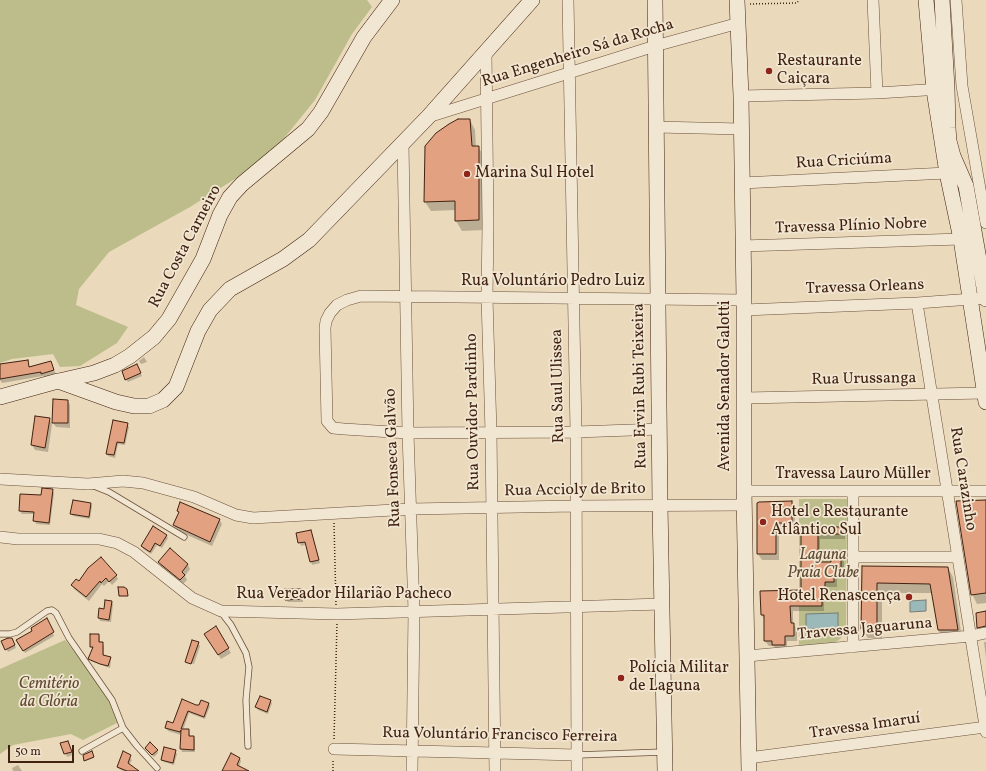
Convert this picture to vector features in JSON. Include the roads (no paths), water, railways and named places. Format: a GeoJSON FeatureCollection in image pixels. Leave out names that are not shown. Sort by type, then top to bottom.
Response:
{"type":"FeatureCollection","features":[{"type":"Feature","properties":{"kind":"street","name":"Rua Costa Carneiro"},"geometry":{"type":"LineString","coordinates":[[0,397],[94,373],[115,365],[130,356],[154,337],[169,319],[203,259],[220,215],[230,197],[242,184],[308,130],[322,112],[364,37],[392,0]]}},
{"type":"Feature","properties":{"kind":"street"},"geometry":{"type":"LineString","coordinates":[[58,381],[116,402],[134,406],[149,406],[163,400],[176,388],[198,331],[210,310],[230,289],[284,259],[309,240],[403,144],[532,0]]}},
{"type":"Feature","properties":{"kind":"street","name":"Rua Saul Ulissea"},"geometry":{"type":"LineString","coordinates":[[568,0],[576,432],[575,506],[577,771]]}},
{"type":"Feature","properties":{"kind":"street","name":"Rua Ervin Rubi Teixeira"},"geometry":{"type":"LineString","coordinates":[[655,0],[660,505],[665,771]]}},
{"type":"Feature","properties":{"kind":"street"},"geometry":{"type":"LineString","coordinates":[[873,0],[878,93]]}},
{"type":"Feature","properties":{"kind":"street"},"geometry":{"type":"LineString","coordinates":[[926,0],[949,141],[953,156],[966,186],[986,299]]}},
{"type":"Feature","properties":{"kind":"street"},"geometry":{"type":"LineString","coordinates":[[942,0],[940,89],[947,173],[961,239],[985,398]]}},
{"type":"Feature","properties":{"kind":"street"},"geometry":{"type":"LineString","coordinates":[[956,0],[962,86],[986,223]]}},
{"type":"Feature","properties":{"kind":"street","name":"Avenida Senador Galotti"},"geometry":{"type":"LineString","coordinates":[[738,2],[744,305],[743,346],[745,398],[748,765]]}},
{"type":"Feature","properties":{"kind":"street","name":"Rua Engenheiro Sá da Rocha"},"geometry":{"type":"LineString","coordinates":[[428,117],[655,46],[739,23]]}},
{"type":"Feature","properties":{"kind":"street","name":"Rua Ouvidor Pardinho"},"geometry":{"type":"LineString","coordinates":[[486,52],[488,216],[487,298],[491,432],[495,771]]}},
{"type":"Feature","properties":{"kind":"street"},"geometry":{"type":"LineString","coordinates":[[741,96],[878,93],[940,89]]}},
{"type":"Feature","properties":{"kind":"street"},"geometry":{"type":"LineString","coordinates":[[656,127],[741,129]]}},
{"type":"Feature","properties":{"kind":"street","name":"Rua Fonseca Galvão"},"geometry":{"type":"LineString","coordinates":[[403,144],[408,433],[414,612],[412,771]]}},
{"type":"Feature","properties":{"kind":"street","name":"Rua Criciúma"},"geometry":{"type":"LineString","coordinates":[[742,183],[947,173]]}},
{"type":"Feature","properties":{"kind":"street","name":"Travessa Plínio Nobre"},"geometry":{"type":"LineString","coordinates":[[742,246],[961,239]]}},
{"type":"Feature","properties":{"kind":"street","name":"Rua Voluntário Pedro Luiz"},"geometry":{"type":"LineString","coordinates":[[408,433],[344,430],[334,428],[327,421],[325,328],[326,320],[337,305],[360,296],[406,296],[658,299],[744,305]]}},
{"type":"Feature","properties":{"kind":"street","name":"Travessa Orleans"},"geometry":{"type":"LineString","coordinates":[[744,305],[917,303],[986,299]]}},
{"type":"Feature","properties":{"kind":"street","name":"Rua Carazinho"},"geometry":{"type":"LineString","coordinates":[[917,303],[986,729]]}},
{"type":"Feature","properties":{"kind":"street","name":"Rua Urussanga"},"geometry":{"type":"LineString","coordinates":[[745,398],[932,394],[985,398]]}},
{"type":"Feature","properties":{"kind":"street"},"geometry":{"type":"LineString","coordinates":[[408,433],[576,432],[660,429]]}},
{"type":"Feature","properties":{"kind":"street","name":"Rua Accioly de Brito"},"geometry":{"type":"LineString","coordinates":[[0,480],[88,484],[123,481],[142,483],[194,497],[236,515],[253,518],[411,509],[660,505],[745,498]]}},
{"type":"Feature","properties":{"kind":"street"},"geometry":{"type":"LineString","coordinates":[[853,491],[853,647]]}},
{"type":"Feature","properties":{"kind":"street","name":"Travessa Lauro Müller"},"geometry":{"type":"LineString","coordinates":[[745,498],[853,491],[986,491]]}},
{"type":"Feature","properties":{"kind":"street","name":"Rua Vereador Hilarião Pacheco"},"geometry":{"type":"LineString","coordinates":[[0,537],[18,539],[99,539],[117,543],[134,552],[192,598],[221,611],[337,614],[662,604]]}},
{"type":"Feature","properties":{"kind":"street"},"geometry":{"type":"LineString","coordinates":[[853,557],[958,557]]}},
{"type":"Feature","properties":{"kind":"street","name":"Travessa Jaguaruna"},"geometry":{"type":"LineString","coordinates":[[747,656],[971,636],[986,633]]}},
{"type":"Feature","properties":{"kind":"street","name":"Travessa Imaruí"},"geometry":{"type":"LineString","coordinates":[[748,765],[986,729]]}},
{"type":"Feature","properties":{"kind":"street","name":"Rua Voluntário Francisco Ferreira"},"geometry":{"type":"LineString","coordinates":[[334,749],[577,754]]}},
{"type":"Feature","properties":{"kind":"lane"},"geometry":{"type":"LineString","coordinates":[[88,484],[109,492],[184,536]]}},
{"type":"Feature","properties":{"kind":"lane"},"geometry":{"type":"LineString","coordinates":[[0,634],[17,632],[47,611],[52,610],[56,613],[69,638],[112,700],[123,728],[157,768]]}},
{"type":"Feature","properties":{"kind":"lane"},"geometry":{"type":"LineString","coordinates":[[221,611],[231,625],[246,653],[249,667],[246,700],[248,746]]}},
{"type":"Feature","properties":{"kind":"lane"},"geometry":{"type":"LineString","coordinates":[[82,751],[123,728]]}},
{"type":"Feature","properties":{"kind":"lane","name":"Rua Voluntário Francisco Ferreira"},"geometry":{"type":"LineString","coordinates":[[577,754],[665,752]]}},
{"type":"Feature","properties":{"kind":"water"},"geometry":{"type":"Polygon","coordinates":[[[926,600],[926,611],[910,612],[910,601],[926,600]]]}},
{"type":"Feature","properties":{"kind":"water"},"geometry":{"type":"Polygon","coordinates":[[[838,613],[838,628],[806,629],[806,614],[838,613]]]}},
{"type":"Feature","properties":{"kind":"place","name":"Restaurante Caiçara"},"geometry":{"type":"Point","coordinates":[769,71]}},
{"type":"Feature","properties":{"kind":"place","name":"Marina Sul Hotel"},"geometry":{"type":"Point","coordinates":[467,174]}},
{"type":"Feature","properties":{"kind":"place","name":"Hotel e Restaurante Atlântico Sul"},"geometry":{"type":"Point","coordinates":[763,522]}},
{"type":"Feature","properties":{"kind":"place","name":"Hotel Renascença"},"geometry":{"type":"Point","coordinates":[909,597]}},
{"type":"Feature","properties":{"kind":"place","name":"Polícia Militar de Laguna"},"geometry":{"type":"Point","coordinates":[621,678]}},
{"type":"Feature","properties":{"kind":"park label","name":"Laguna Praia Clube"},"geometry":{"type":"Point","coordinates":[823,565]}},
{"type":"Feature","properties":{"kind":"park label","name":"Cemitério da Glória"},"geometry":{"type":"Point","coordinates":[49,694]}}]}
